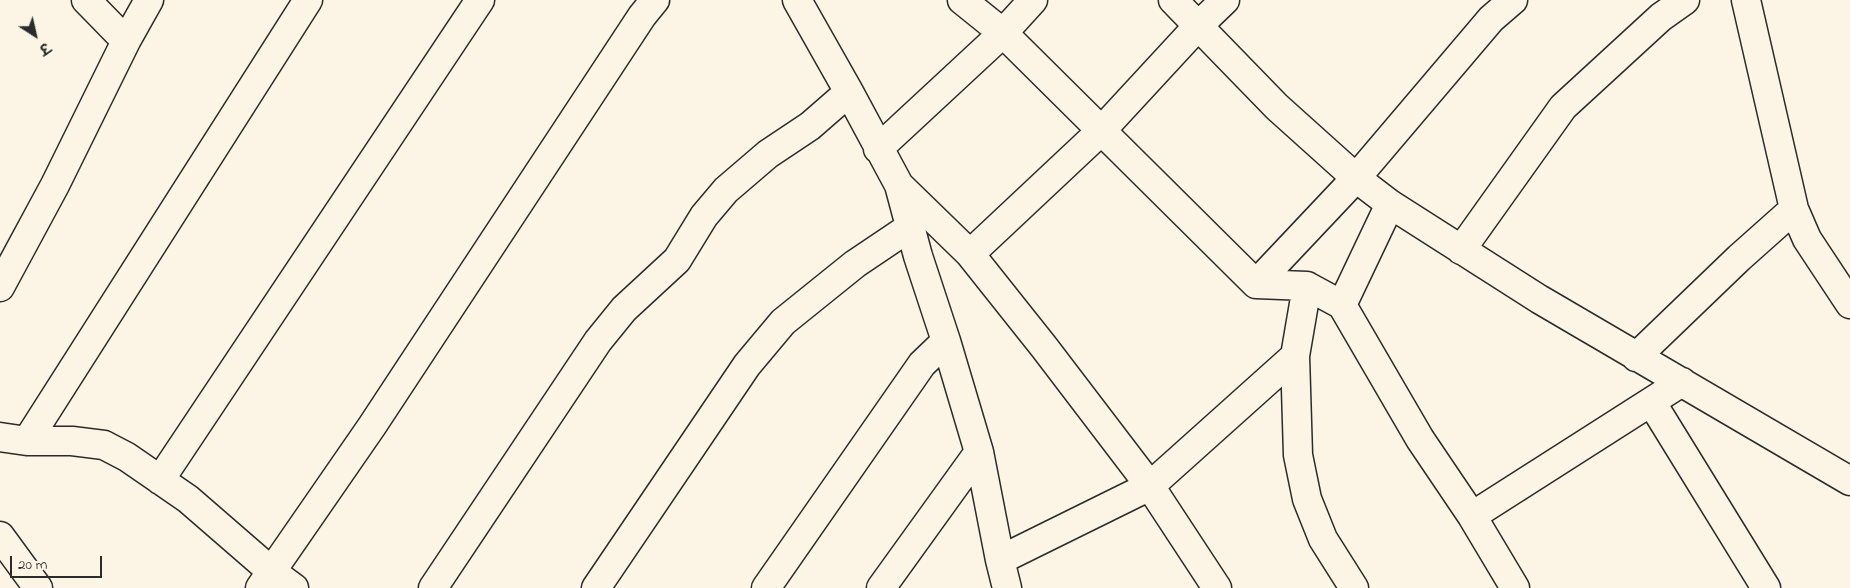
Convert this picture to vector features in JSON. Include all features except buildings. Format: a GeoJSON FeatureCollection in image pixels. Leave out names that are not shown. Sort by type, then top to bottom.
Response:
{"type":"FeatureCollection","features":[{"type":"Feature","properties":{"kind":"street"},"geometry":{"type":"LineString","coordinates":[[86,0],[126,41]]}},
{"type":"Feature","properties":{"kind":"street"},"geometry":{"type":"LineString","coordinates":[[0,288],[126,41],[149,0]]}},
{"type":"Feature","properties":{"kind":"street"},"geometry":{"type":"LineString","coordinates":[[27,441],[308,0]]}},
{"type":"Feature","properties":{"kind":"street"},"geometry":{"type":"LineString","coordinates":[[160,480],[480,0]]}},
{"type":"Feature","properties":{"kind":"street"},"geometry":{"type":"LineString","coordinates":[[265,580],[372,426],[637,24],[655,0]]}},
{"type":"Feature","properties":{"kind":"street"},"geometry":{"type":"LineString","coordinates":[[798,0],[898,185],[979,452],[1007,588]]}},
{"type":"Feature","properties":{"kind":"street"},"geometry":{"type":"LineString","coordinates":[[962,0],[1002,33],[1256,284],[1307,286],[1342,306],[1420,439],[1472,516],[1515,588]]}},
{"type":"Feature","properties":{"kind":"street"},"geometry":{"type":"LineString","coordinates":[[878,149],[1002,33],[1033,0]]}},
{"type":"Feature","properties":{"kind":"street"},"geometry":{"type":"LineString","coordinates":[[1173,0],[1277,106],[1356,178],[1390,204],[1539,299],[1850,481]]}},
{"type":"Feature","properties":{"kind":"street"},"geometry":{"type":"LineString","coordinates":[[970,254],[1101,131],[1198,26],[1225,0]]}},
{"type":"Feature","properties":{"kind":"street"},"geometry":{"type":"LineString","coordinates":[[1256,284],[1356,178],[1491,19],[1513,0]]}},
{"type":"Feature","properties":{"kind":"street"},"geometry":{"type":"LineString","coordinates":[[1461,250],[1563,107],[1661,17],[1686,0]]}},
{"type":"Feature","properties":{"kind":"street"},"geometry":{"type":"LineString","coordinates":[[1746,0],[1794,210],[1807,239],[1850,304]]}},
{"type":"Feature","properties":{"kind":"street"},"geometry":{"type":"LineString","coordinates":[[433,588],[598,341],[619,315],[677,260],[704,216],[726,190],[768,154],[810,126],[849,92]]}},
{"type":"Feature","properties":{"kind":"street"},"geometry":{"type":"LineString","coordinates":[[898,185],[970,254],[1044,346],[1150,486],[1217,588]]}},
{"type":"Feature","properties":{"kind":"street"},"geometry":{"type":"LineString","coordinates":[[1342,306],[1390,204]]}},
{"type":"Feature","properties":{"kind":"street"},"geometry":{"type":"LineString","coordinates":[[1636,357],[1739,258],[1794,210]]}},
{"type":"Feature","properties":{"kind":"street"},"geometry":{"type":"LineString","coordinates":[[596,588],[747,365],[783,322],[855,264],[910,226]]}},
{"type":"Feature","properties":{"kind":"street"},"geometry":{"type":"LineString","coordinates":[[1307,286],[1295,356],[1298,456],[1307,499],[1323,539],[1354,588]]}},
{"type":"Feature","properties":{"kind":"street"},"geometry":{"type":"LineString","coordinates":[[766,588],[922,364],[946,341]]}},
{"type":"Feature","properties":{"kind":"street"},"geometry":{"type":"LineString","coordinates":[[1000,560],[1150,486],[1295,356]]}},
{"type":"Feature","properties":{"kind":"street"},"geometry":{"type":"LineString","coordinates":[[1472,516],[1652,403],[1682,382]]}},
{"type":"Feature","properties":{"kind":"street"},"geometry":{"type":"LineString","coordinates":[[1652,403],[1766,588]]}},
{"type":"Feature","properties":{"kind":"street"},"geometry":{"type":"LineString","coordinates":[[0,437],[27,441],[72,441],[104,445],[127,456],[188,498],[265,580],[294,588]]}},
{"type":"Feature","properties":{"kind":"street"},"geometry":{"type":"LineString","coordinates":[[881,588],[979,452]]}},
{"type":"Feature","properties":{"kind":"street"},"geometry":{"type":"LineString","coordinates":[[0,536],[38,588]]}}]}
